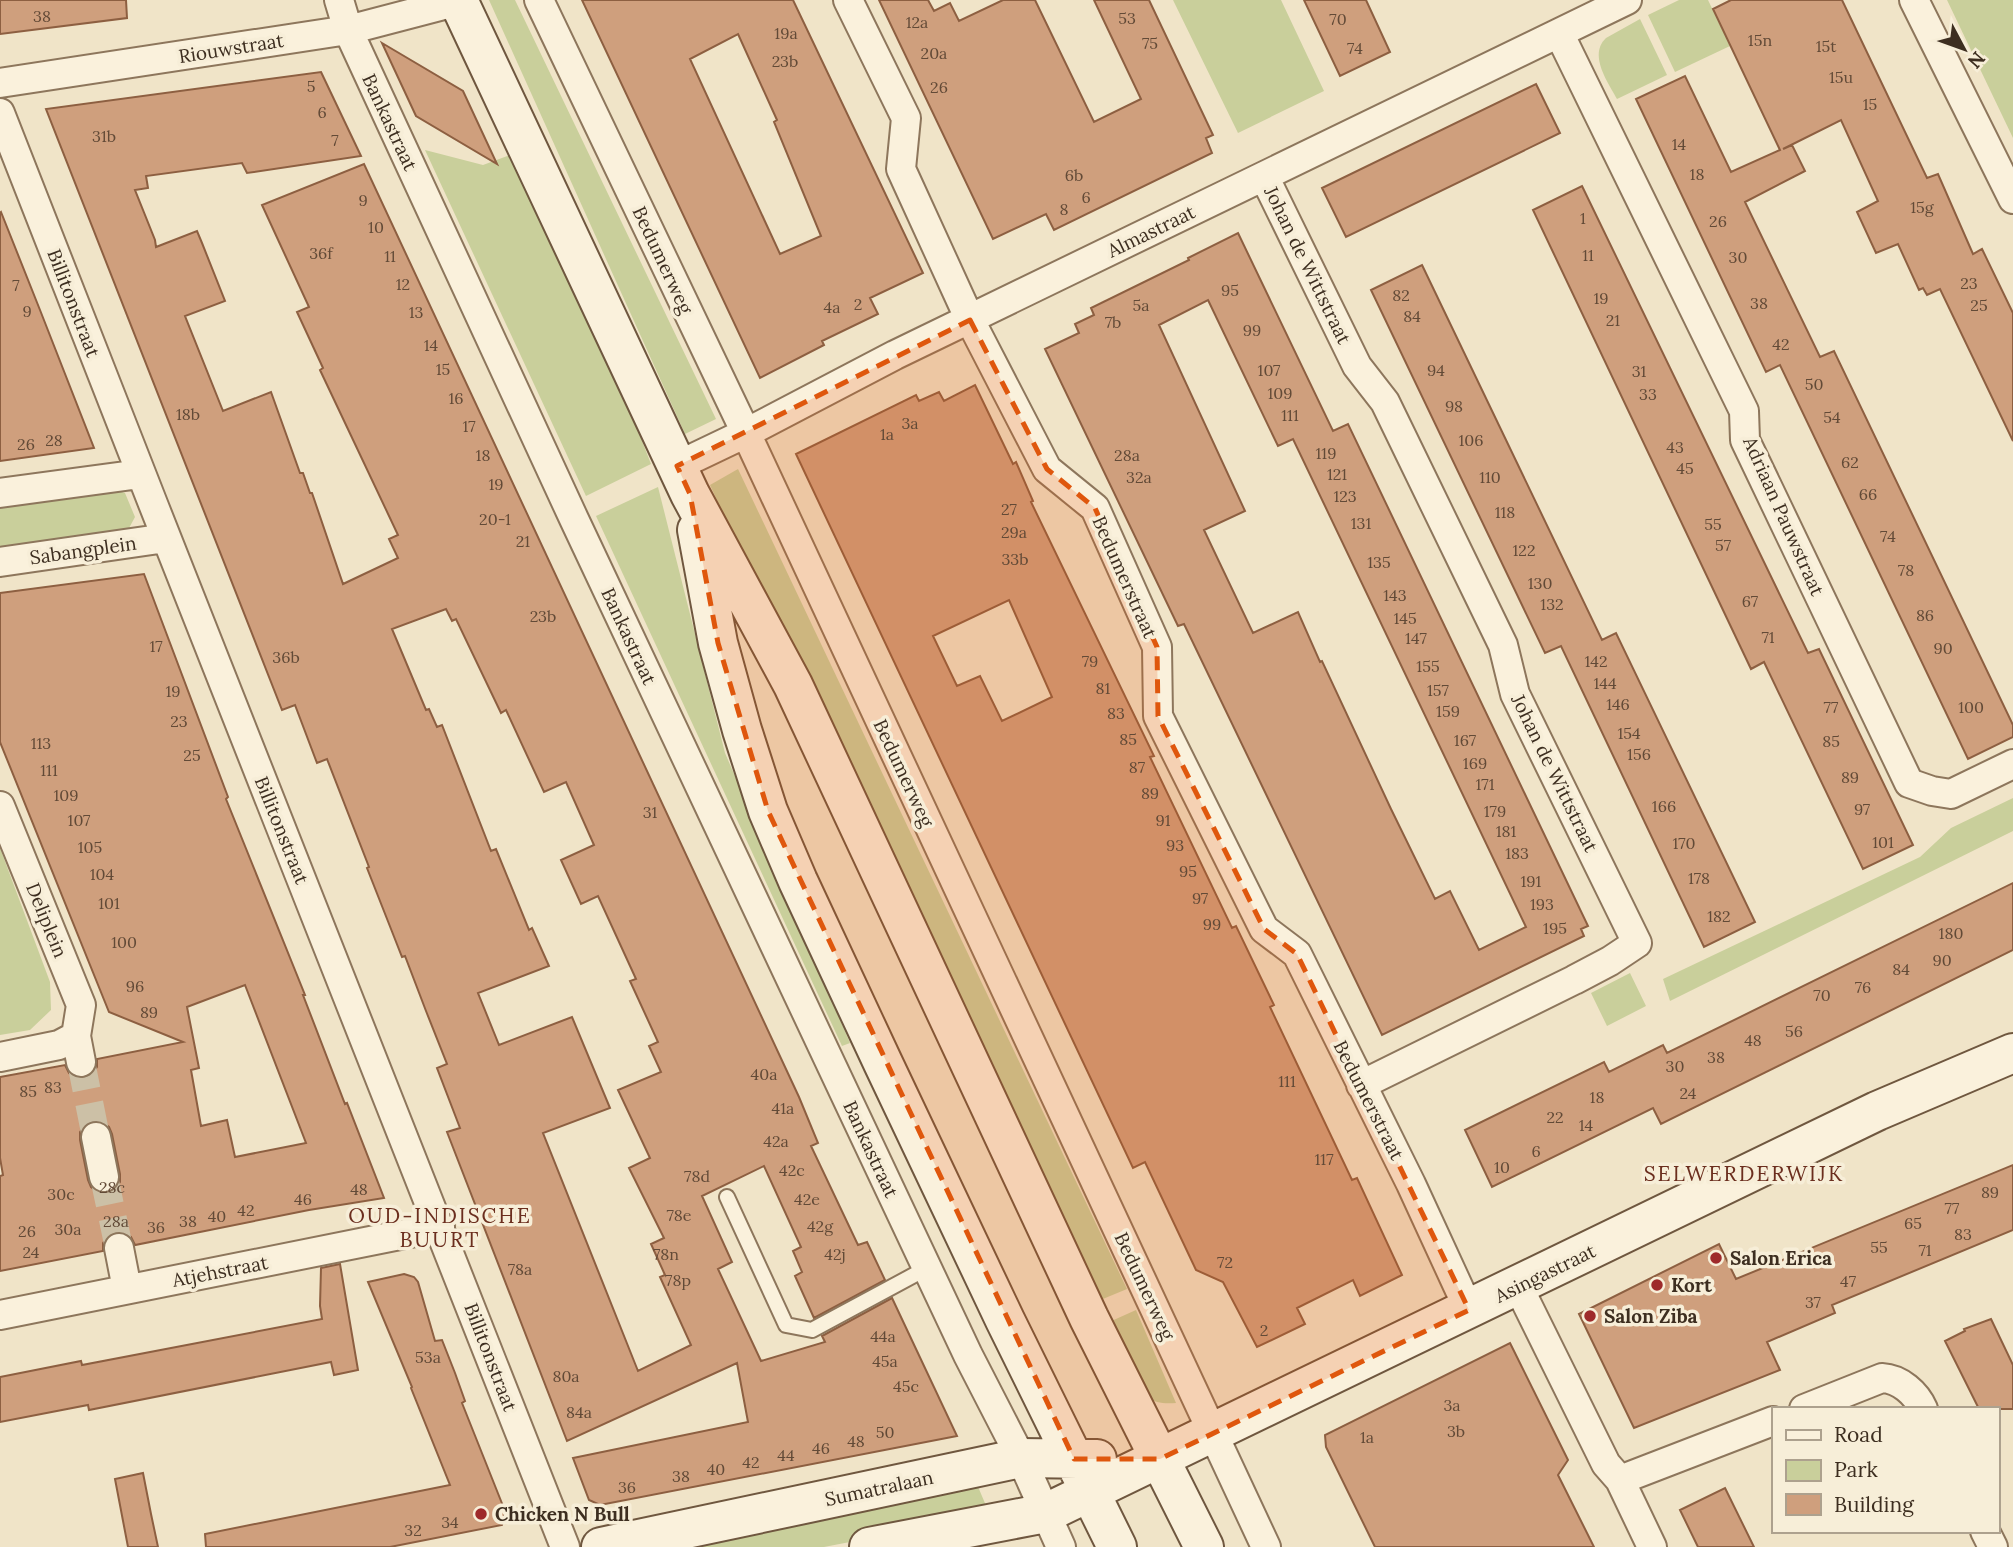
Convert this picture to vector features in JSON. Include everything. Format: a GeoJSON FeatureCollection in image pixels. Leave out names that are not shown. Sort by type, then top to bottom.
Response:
{"type":"FeatureCollection","features":[{"type":"Feature","properties":{"kind":"main road"},"geometry":{"type":"LineString","coordinates":[[458,1],[684,480],[793,685],[1089,1318],[1204,1547]]}},
{"type":"Feature","properties":{"kind":"main road"},"geometry":{"type":"LineString","coordinates":[[684,480],[718,643],[768,811],[883,1063],[1117,1547]]}},
{"type":"Feature","properties":{"kind":"main road","name":"Asingastraat"},"geometry":{"type":"LineString","coordinates":[[1160,1459],[1877,1111],[2009,1056]]}},
{"type":"Feature","properties":{"kind":"main road","name":"Sumatralaan"},"geometry":{"type":"LineString","coordinates":[[601,1547],[1021,1458],[1082,1475],[1160,1459]]}},
{"type":"Feature","properties":{"kind":"main road","name":"Sumatralaan"},"geometry":{"type":"LineString","coordinates":[[869,1547],[1054,1530],[1082,1475]]}},
{"type":"Feature","properties":{"kind":"street","name":"Bankastraat"},"geometry":{"type":"LineString","coordinates":[[339,0],[348,30],[579,532],[968,1355],[1021,1458],[1054,1530]]}},
{"type":"Feature","properties":{"kind":"street","name":"Bedumerweg"},"geometry":{"type":"LineString","coordinates":[[539,0],[746,433],[1266,1547]]}},
{"type":"Feature","properties":{"kind":"street","name":"Bedumerstraat"},"geometry":{"type":"LineString","coordinates":[[848,0],[906,118],[901,169],[970,320],[1047,469],[1094,508],[1157,647],[1158,716],[1264,929],[1297,954],[1411,1184],[1469,1310]]}},
{"type":"Feature","properties":{"kind":"street","name":"Almastraat"},"geometry":{"type":"LineString","coordinates":[[684,480],[746,433],[895,355],[1627,0]]}},
{"type":"Feature","properties":{"kind":"street"},"geometry":{"type":"LineString","coordinates":[[1914,0],[2013,199]]}},
{"type":"Feature","properties":{"kind":"street","name":"Riouwstraat"},"geometry":{"type":"LineString","coordinates":[[0,83],[348,30],[458,1]]}},
{"type":"Feature","properties":{"kind":"street","name":"Adriaan Pauwstraat"},"geometry":{"type":"LineString","coordinates":[[1559,33],[1744,411],[1745,440],[1909,783],[1951,794],[2013,764]]}},
{"type":"Feature","properties":{"kind":"street","name":"Billitonstraat"},"geometry":{"type":"LineString","coordinates":[[0,113],[565,1547]]}},
{"type":"Feature","properties":{"kind":"street","name":"Johan de Wittstraat"},"geometry":{"type":"LineString","coordinates":[[1271,173],[1357,366],[1385,402],[1503,645],[1515,694],[1637,943],[1574,980],[1362,1085]]}},
{"type":"Feature","properties":{"kind":"street"},"geometry":{"type":"LineString","coordinates":[[0,493],[140,474]]}},
{"type":"Feature","properties":{"kind":"street","name":"Sabangplein"},"geometry":{"type":"LineString","coordinates":[[0,562],[166,538]]}},
{"type":"Feature","properties":{"kind":"street","name":"Deliplein"},"geometry":{"type":"LineString","coordinates":[[0,806],[81,1005],[78,1049],[59,1045],[0,1057]]}},
{"type":"Feature","properties":{"kind":"street"},"geometry":{"type":"LineString","coordinates":[[96,1137],[104,1177]]}},
{"type":"Feature","properties":{"kind":"street","name":"Atjehstraat"},"geometry":{"type":"LineString","coordinates":[[0,1315],[440,1227]]}},
{"type":"Feature","properties":{"kind":"street"},"geometry":{"type":"LineString","coordinates":[[119,1248],[127,1289]]}},
{"type":"Feature","properties":{"kind":"street"},"geometry":{"type":"LineString","coordinates":[[1518,1286],[1606,1464],[1620,1480],[1652,1547]]}},
{"type":"Feature","properties":{"kind":"street"},"geometry":{"type":"LineString","coordinates":[[1809,1407],[1882,1378],[1891,1379],[1908,1388],[1922,1407]]}},
{"type":"Feature","properties":{"kind":"street"},"geometry":{"type":"LineString","coordinates":[[1620,1480],[1772,1420]]}},
{"type":"Feature","properties":{"kind":"lane"},"geometry":{"type":"LineString","coordinates":[[726,1197],[786,1325],[812,1330],[927,1268]]}},
{"type":"Feature","properties":{"kind":"highlighted area"},"geometry":{"type":"Polygon","coordinates":[[[970,320],[1047,469],[1095,508],[1157,647],[1158,716],[1264,929],[1297,954],[1469,1310],[1160,1459],[1074,1459],[768,811],[718,643],[690,494],[677,466],[970,320]]]}},
{"type":"Feature","properties":{"kind":"green space"},"geometry":{"type":"Polygon","coordinates":[[[489,0],[515,0],[716,419],[685,434],[489,0]]]}},
{"type":"Feature","properties":{"kind":"green space"},"geometry":{"type":"Polygon","coordinates":[[[1173,0],[1281,0],[1324,91],[1238,133],[1173,0]]]}},
{"type":"Feature","properties":{"kind":"green space"},"geometry":{"type":"Polygon","coordinates":[[[1679,0],[1708,0],[1730,46],[1675,72],[1648,15],[1679,0]]]}},
{"type":"Feature","properties":{"kind":"green space"},"geometry":{"type":"Polygon","coordinates":[[[1947,0],[2013,0],[2013,138],[1947,0]]]}},
{"type":"Feature","properties":{"kind":"green space"},"geometry":{"type":"Polygon","coordinates":[[[1640,19],[1667,75],[1617,99],[1601,68],[1601,45],[1606,38],[1640,19]]]}},
{"type":"Feature","properties":{"kind":"green space"},"geometry":{"type":"Polygon","coordinates":[[[425,150],[483,165],[510,155],[616,374],[651,464],[586,496],[425,150]]]}},
{"type":"Feature","properties":{"kind":"green space"},"geometry":{"type":"Polygon","coordinates":[[[738,469],[1127,1289],[1098,1301],[843,773],[710,485],[738,469]]]}},
{"type":"Feature","properties":{"kind":"green space"},"geometry":{"type":"Polygon","coordinates":[[[658,487],[725,753],[850,1043],[842,1046],[596,516],[658,487]]]}},
{"type":"Feature","properties":{"kind":"green space"},"geometry":{"type":"Polygon","coordinates":[[[116,490],[125,493],[135,517],[128,530],[0,552],[0,502],[116,490]]]}},
{"type":"Feature","properties":{"kind":"green space"},"geometry":{"type":"Polygon","coordinates":[[[2013,798],[2013,831],[1670,1001],[1663,979],[1920,857],[1951,828],[2013,798]]]}},
{"type":"Feature","properties":{"kind":"green space"},"geometry":{"type":"Polygon","coordinates":[[[0,848],[50,982],[51,1010],[30,1030],[0,1035],[0,848]]]}},
{"type":"Feature","properties":{"kind":"green space"},"geometry":{"type":"Polygon","coordinates":[[[1630,973],[1646,1006],[1607,1026],[1591,993],[1630,973]]]}},
{"type":"Feature","properties":{"kind":"green space"},"geometry":{"type":"Polygon","coordinates":[[[1136,1310],[1176,1403],[1160,1403],[1146,1397],[1107,1323],[1136,1310]]]}},
{"type":"Feature","properties":{"kind":"green space"},"geometry":{"type":"Polygon","coordinates":[[[976,1482],[990,1515],[824,1547],[642,1547],[976,1482]]]}},
{"type":"Feature","properties":{"kind":"building"},"geometry":{"type":"Polygon","coordinates":[[[0,0],[126,0],[127,18],[0,34],[0,0]]]}},
{"type":"Feature","properties":{"kind":"building"},"geometry":{"type":"Polygon","coordinates":[[[582,0],[793,0],[923,273],[870,298],[878,314],[822,341],[824,345],[760,378],[582,0]],[[738,34],[690,59],[780,254],[821,236],[774,122],[777,120],[738,34]]]}},
{"type":"Feature","properties":{"kind":"building"},"geometry":{"type":"Polygon","coordinates":[[[879,0],[928,0],[934,11],[950,3],[959,21],[1003,0],[1035,0],[1094,122],[1141,99],[1094,0],[1149,0],[1213,135],[1206,138],[1212,153],[1054,230],[1046,214],[993,239],[879,0]]]}},
{"type":"Feature","properties":{"kind":"building"},"geometry":{"type":"Polygon","coordinates":[[[1304,0],[1366,0],[1390,52],[1340,76],[1304,0]]]}},
{"type":"Feature","properties":{"kind":"building"},"geometry":{"type":"Polygon","coordinates":[[[1731,0],[1842,0],[1927,178],[1938,174],[1973,254],[1982,249],[2013,313],[2013,441],[1940,289],[1927,295],[1923,288],[1919,290],[1898,244],[1876,253],[1857,212],[1878,201],[1841,120],[1783,149],[1792,145],[1805,171],[1745,202],[1820,357],[1834,351],[2013,725],[2013,737],[1968,759],[1780,365],[1766,372],[1636,99],[1685,76],[1731,172],[1780,150],[1713,9],[1731,0]]]}},
{"type":"Feature","properties":{"kind":"building"},"geometry":{"type":"Polygon","coordinates":[[[382,43],[463,91],[497,164],[416,116],[382,43]]]}},
{"type":"Feature","properties":{"kind":"building"},"geometry":{"type":"Polygon","coordinates":[[[321,72],[361,156],[247,173],[242,163],[146,176],[148,188],[135,190],[156,247],[197,231],[202,243],[225,301],[185,316],[223,411],[271,392],[300,473],[303,473],[312,493],[343,584],[398,558],[389,539],[398,535],[320,370],[323,368],[297,312],[309,307],[262,205],[364,164],[799,1097],[818,1143],[811,1146],[858,1245],[867,1242],[885,1280],[814,1318],[795,1276],[802,1272],[793,1251],[801,1247],[764,1166],[702,1196],[732,1262],[718,1269],[761,1361],[825,1342],[822,1336],[892,1298],[957,1436],[600,1505],[589,1500],[573,1458],[748,1422],[737,1363],[567,1441],[447,1132],[460,1128],[437,1068],[447,1064],[405,956],[402,957],[327,759],[317,763],[295,705],[282,710],[46,109],[321,72]],[[446,609],[392,629],[426,710],[429,709],[437,727],[442,725],[491,851],[496,849],[529,930],[532,928],[549,966],[478,993],[499,1045],[572,1017],[610,1108],[543,1133],[638,1371],[691,1345],[660,1277],[665,1275],[651,1244],[664,1238],[629,1168],[650,1158],[618,1090],[661,1072],[649,1046],[658,1042],[630,981],[636,979],[598,896],[581,904],[561,860],[594,845],[566,782],[544,792],[506,710],[501,713],[456,619],[452,621],[446,609]]]}},
{"type":"Feature","properties":{"kind":"building"},"geometry":{"type":"Polygon","coordinates":[[[1536,84],[1560,133],[1346,237],[1322,188],[1536,84]]]}},
{"type":"Feature","properties":{"kind":"building"},"geometry":{"type":"Polygon","coordinates":[[[1582,186],[1808,653],[1819,649],[1913,845],[1863,869],[1764,662],[1751,669],[1533,210],[1582,186]]]}},
{"type":"Feature","properties":{"kind":"building"},"geometry":{"type":"Polygon","coordinates":[[[1,212],[94,448],[0,461],[1,212]]]}},
{"type":"Feature","properties":{"kind":"building"},"geometry":{"type":"Polygon","coordinates":[[[1238,233],[1333,431],[1348,424],[1588,926],[1581,929],[1584,936],[1382,1035],[1184,624],[1178,626],[1045,349],[1079,333],[1075,324],[1094,315],[1091,308],[1189,260],[1188,258],[1238,233]],[[1208,300],[1159,325],[1245,511],[1204,530],[1253,633],[1298,612],[1435,899],[1450,891],[1479,950],[1526,927],[1293,439],[1278,446],[1208,300]]]}},
{"type":"Feature","properties":{"kind":"building"},"geometry":{"type":"Polygon","coordinates":[[[1422,265],[1602,640],[1616,633],[1755,922],[1704,947],[1561,646],[1545,653],[1371,290],[1422,265]]]}},
{"type":"Feature","properties":{"kind":"building"},"geometry":{"type":"Polygon","coordinates":[[[975,385],[1013,464],[1016,462],[1033,501],[1031,502],[1154,756],[1150,757],[1232,928],[1236,926],[1274,1005],[1270,1007],[1352,1180],[1357,1178],[1402,1275],[1360,1296],[1353,1280],[1297,1308],[1305,1324],[1257,1347],[1223,1282],[1196,1270],[1145,1162],[1133,1168],[796,454],[916,395],[919,401],[939,392],[944,401],[975,385]],[[1009,600],[933,636],[957,686],[980,676],[1002,721],[1052,697],[1009,600]]]}},
{"type":"Feature","properties":{"kind":"building"},"geometry":{"type":"Polygon","coordinates":[[[144,574],[228,797],[226,799],[384,1198],[309,1210],[135,1245],[131,1237],[116,1232],[108,1236],[103,1243],[103,1251],[0,1271],[0,1176],[3,1175],[0,1158],[0,1077],[65,1065],[69,1073],[83,1078],[92,1074],[97,1067],[97,1059],[183,1042],[109,1012],[0,742],[0,593],[144,574]],[[245,985],[187,1007],[199,1068],[191,1070],[201,1126],[227,1120],[235,1157],[306,1143],[245,985]],[[93,1121],[85,1125],[80,1132],[80,1140],[91,1187],[98,1192],[107,1193],[115,1189],[120,1182],[120,1174],[109,1127],[102,1122],[93,1121]]]}},
{"type":"Feature","properties":{"kind":"building"},"geometry":{"type":"Polygon","coordinates":[[[2013,883],[2013,950],[1661,1124],[1653,1108],[1492,1187],[1465,1130],[1604,1062],[1609,1072],[1663,1045],[1667,1053],[2013,883]]]}},
{"type":"Feature","properties":{"kind":"building"},"geometry":{"type":"Polygon","coordinates":[[[2013,1165],[2013,1230],[1832,1305],[1835,1313],[1767,1342],[1780,1370],[1634,1428],[1579,1314],[1719,1244],[1736,1279],[2013,1165]]]}},
{"type":"Feature","properties":{"kind":"building"},"geometry":{"type":"Polygon","coordinates":[[[340,1264],[358,1370],[334,1375],[331,1362],[89,1410],[88,1405],[0,1422],[0,1377],[81,1361],[82,1365],[322,1319],[321,1268],[340,1264]]]}},
{"type":"Feature","properties":{"kind":"building"},"geometry":{"type":"Polygon","coordinates":[[[404,1274],[414,1277],[418,1282],[435,1341],[442,1340],[455,1373],[465,1401],[462,1403],[505,1511],[502,1525],[390,1547],[206,1547],[205,1534],[450,1485],[368,1282],[404,1274]]]}},
{"type":"Feature","properties":{"kind":"building"},"geometry":{"type":"Polygon","coordinates":[[[1991,1319],[2013,1365],[2013,1409],[1978,1407],[1945,1341],[1965,1331],[1964,1329],[1991,1319]]]}},
{"type":"Feature","properties":{"kind":"building"},"geometry":{"type":"Polygon","coordinates":[[[1510,1343],[1568,1460],[1558,1475],[1594,1547],[1375,1547],[1326,1447],[1325,1435],[1510,1343]]]}},
{"type":"Feature","properties":{"kind":"building"},"geometry":{"type":"Polygon","coordinates":[[[143,1473],[158,1547],[128,1547],[115,1479],[143,1473]]]}},
{"type":"Feature","properties":{"kind":"building"},"geometry":{"type":"Polygon","coordinates":[[[1725,1488],[1754,1547],[1698,1547],[1680,1510],[1725,1488]]]}},
{"type":"Feature","properties":{"kind":"tunnel"},"geometry":{"type":"LineString","coordinates":[[81,1062],[96,1137]]}},
{"type":"Feature","properties":{"kind":"tunnel"},"geometry":{"type":"LineString","coordinates":[[104,1177],[119,1248]]}},
{"type":"Feature","properties":{"kind":"place","name":"Salon Erica"},"geometry":{"type":"Point","coordinates":[1716,1258]}},
{"type":"Feature","properties":{"kind":"place","name":"Kort"},"geometry":{"type":"Point","coordinates":[1657,1285]}},
{"type":"Feature","properties":{"kind":"place","name":"Salon Ziba"},"geometry":{"type":"Point","coordinates":[1590,1316]}},
{"type":"Feature","properties":{"kind":"place","name":"Chicken N Bull"},"geometry":{"type":"Point","coordinates":[481,1514]}},
{"type":"Feature","properties":{"kind":"district","name":"SELWERDERWIJK"},"geometry":{"type":"Point","coordinates":[1744,1173]}},
{"type":"Feature","properties":{"kind":"district","name":"OUD-INDISCHE BUURT"},"geometry":{"type":"Point","coordinates":[440,1227]}}]}
